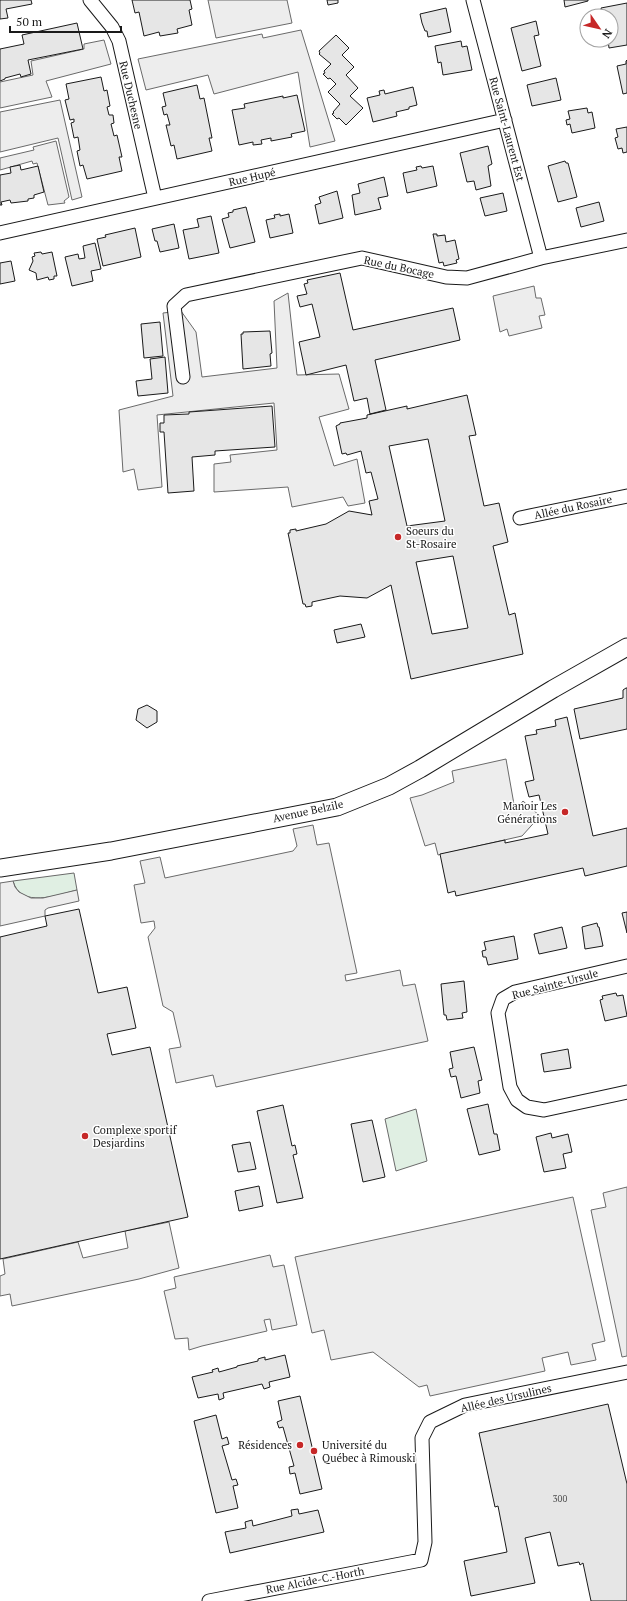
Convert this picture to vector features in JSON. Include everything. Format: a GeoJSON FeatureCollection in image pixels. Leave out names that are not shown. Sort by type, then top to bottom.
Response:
{"type":"FeatureCollection","features":[{"type":"Feature","properties":{"kind":"street","name":"Rue Duchesne"},"geometry":{"type":"LineString","coordinates":[[90,0],[112,27],[119,41],[155,198]]}},
{"type":"Feature","properties":{"kind":"street","name":"Rue Saint-Laurent Est"},"geometry":{"type":"LineString","coordinates":[[473,0],[541,258]]}},
{"type":"Feature","properties":{"kind":"street","name":"Rue Hupé"},"geometry":{"type":"LineString","coordinates":[[0,233],[504,120]]}},
{"type":"Feature","properties":{"kind":"street","name":"Rue du Bocage"},"geometry":{"type":"LineString","coordinates":[[183,377],[174,306],[186,295],[362,258],[446,277],[467,278],[541,258],[627,240]]}},
{"type":"Feature","properties":{"kind":"street","name":"Allée du Rosaire"},"geometry":{"type":"LineString","coordinates":[[520,518],[627,496]]}},
{"type":"Feature","properties":{"kind":"street","name":"Avenue Belzile"},"geometry":{"type":"LineString","coordinates":[[0,868],[118,850],[337,807],[389,786],[553,689],[627,648]]}},
{"type":"Feature","properties":{"kind":"street","name":"Rue Sainte-Ursule"},"geometry":{"type":"LineString","coordinates":[[627,966],[515,992],[503,999],[498,1013],[510,1087],[518,1100],[526,1107],[544,1110],[627,1092]]}},
{"type":"Feature","properties":{"kind":"street","name":"Allée des Ursulines"},"geometry":{"type":"LineString","coordinates":[[421,1560],[425,1542],[422,1438],[430,1422],[465,1405],[627,1372]]}},
{"type":"Feature","properties":{"kind":"street","name":"Rue Alcide-C.-Horth"},"geometry":{"type":"LineString","coordinates":[[209,1601],[421,1560]]}},
{"type":"Feature","properties":{"kind":"green space"},"geometry":{"type":"Polygon","coordinates":[[[74,873],[77,890],[50,897],[40,898],[24,895],[17,890],[13,881],[74,873]]]}},
{"type":"Feature","properties":{"kind":"green space"},"geometry":{"type":"Polygon","coordinates":[[[416,1109],[427,1161],[396,1171],[385,1119],[416,1109]]]}},
{"type":"Feature","properties":{"kind":"shaded area"},"geometry":{"type":"Polygon","coordinates":[[[208,0],[287,0],[292,23],[216,38],[208,0]]]}},
{"type":"Feature","properties":{"kind":"shaded area"},"geometry":{"type":"Polygon","coordinates":[[[301,30],[335,141],[310,147],[298,72],[214,94],[208,75],[146,90],[138,59],[262,34],[263,38],[301,30]]]}},
{"type":"Feature","properties":{"kind":"shaded area"},"geometry":{"type":"Polygon","coordinates":[[[104,40],[111,64],[46,81],[52,97],[0,108],[0,82],[33,75],[31,61],[84,49],[84,44],[104,40]]]}},
{"type":"Feature","properties":{"kind":"shaded area"},"geometry":{"type":"Polygon","coordinates":[[[60,100],[82,197],[72,200],[58,138],[0,152],[0,112],[60,100]]]}},
{"type":"Feature","properties":{"kind":"shaded area"},"geometry":{"type":"Polygon","coordinates":[[[56,141],[69,197],[64,201],[65,203],[48,205],[37,163],[33,164],[32,161],[0,170],[0,158],[34,150],[33,147],[56,141]]]}},
{"type":"Feature","properties":{"kind":"shaded area"},"geometry":{"type":"Polygon","coordinates":[[[534,286],[536,298],[541,298],[545,315],[539,316],[542,328],[509,336],[507,329],[500,332],[493,296],[534,286]]]}},
{"type":"Feature","properties":{"kind":"shaded area"},"geometry":{"type":"Polygon","coordinates":[[[288,293],[297,375],[339,374],[349,409],[319,417],[334,466],[357,459],[365,503],[348,506],[343,497],[292,507],[288,487],[214,492],[214,464],[231,462],[230,455],[277,450],[274,403],[157,415],[162,487],[138,490],[134,469],[123,472],[119,410],[173,396],[163,313],[181,311],[196,332],[202,377],[277,368],[274,301],[288,293]]]}},
{"type":"Feature","properties":{"kind":"shaded area"},"geometry":{"type":"Polygon","coordinates":[[[506,759],[515,810],[523,801],[540,816],[522,836],[438,855],[435,843],[425,846],[410,798],[422,795],[454,782],[452,771],[506,759]]]}},
{"type":"Feature","properties":{"kind":"shaded area"},"geometry":{"type":"Polygon","coordinates":[[[313,825],[317,845],[329,843],[357,973],[345,975],[346,981],[400,970],[403,986],[415,984],[428,1041],[216,1087],[213,1075],[176,1083],[169,1049],[181,1047],[173,1012],[163,1006],[148,937],[155,928],[154,921],[141,923],[134,885],[145,883],[140,861],[160,857],[165,878],[293,851],[297,846],[293,829],[313,825]]]}},
{"type":"Feature","properties":{"kind":"shaded area"},"geometry":{"type":"Polygon","coordinates":[[[13,881],[19,892],[31,898],[43,898],[77,890],[79,901],[48,908],[45,910],[45,916],[0,926],[0,883],[13,881]]]}},
{"type":"Feature","properties":{"kind":"shaded area"},"geometry":{"type":"Polygon","coordinates":[[[627,1187],[627,1356],[622,1357],[591,1210],[606,1207],[603,1193],[627,1187]]]}},
{"type":"Feature","properties":{"kind":"shaded area"},"geometry":{"type":"Polygon","coordinates":[[[573,1197],[605,1341],[592,1344],[596,1360],[571,1365],[568,1352],[542,1358],[545,1371],[430,1396],[427,1385],[419,1387],[373,1352],[331,1360],[324,1330],[312,1333],[295,1257],[573,1197]]]}},
{"type":"Feature","properties":{"kind":"shaded area"},"geometry":{"type":"Polygon","coordinates":[[[169,1222],[179,1268],[139,1279],[12,1306],[10,1294],[0,1296],[0,1276],[5,1274],[3,1259],[78,1242],[83,1258],[128,1248],[125,1231],[169,1222]]]}},
{"type":"Feature","properties":{"kind":"shaded area"},"geometry":{"type":"Polygon","coordinates":[[[270,1255],[273,1267],[284,1265],[297,1325],[272,1330],[270,1319],[264,1320],[267,1331],[189,1350],[188,1338],[175,1339],[164,1291],[176,1288],[174,1277],[270,1255]]]}},
{"type":"Feature","properties":{"kind":"building"},"geometry":{"type":"Polygon","coordinates":[[[0,0],[31,0],[32,4],[6,9],[8,18],[0,19],[0,0]]]}},
{"type":"Feature","properties":{"kind":"building"},"geometry":{"type":"Polygon","coordinates":[[[132,0],[190,0],[192,9],[189,10],[192,25],[177,29],[178,33],[160,36],[159,32],[144,36],[139,12],[135,13],[132,0]]]}},
{"type":"Feature","properties":{"kind":"building"},"geometry":{"type":"Polygon","coordinates":[[[327,0],[338,0],[338,3],[328,5],[327,0]]]}},
{"type":"Feature","properties":{"kind":"building"},"geometry":{"type":"Polygon","coordinates":[[[564,0],[588,0],[588,1],[565,7],[564,0]]]}},
{"type":"Feature","properties":{"kind":"building"},"geometry":{"type":"Polygon","coordinates":[[[627,3],[627,45],[619,46],[619,8],[601,8],[627,3]]]}},
{"type":"Feature","properties":{"kind":"building"},"geometry":{"type":"Polygon","coordinates":[[[446,8],[451,32],[428,37],[420,14],[446,8]]]}},
{"type":"Feature","properties":{"kind":"building"},"geometry":{"type":"Polygon","coordinates":[[[536,21],[539,35],[534,36],[541,66],[522,71],[511,28],[536,21]]]}},
{"type":"Feature","properties":{"kind":"building"},"geometry":{"type":"Polygon","coordinates":[[[77,23],[83,49],[28,60],[31,74],[21,77],[20,74],[0,81],[0,49],[24,44],[22,35],[77,23]]]}},
{"type":"Feature","properties":{"kind":"building"},"geometry":{"type":"Polygon","coordinates":[[[336,35],[349,48],[342,55],[354,67],[346,75],[358,88],[350,96],[363,108],[346,125],[332,114],[340,104],[328,92],[336,84],[323,74],[331,64],[319,54],[319,51],[336,35]]]}},
{"type":"Feature","properties":{"kind":"building"},"geometry":{"type":"Polygon","coordinates":[[[461,41],[462,47],[467,46],[472,70],[443,75],[441,62],[438,63],[435,46],[461,41]]]}},
{"type":"Feature","properties":{"kind":"building"},"geometry":{"type":"Polygon","coordinates":[[[627,60],[627,93],[623,94],[617,66],[626,64],[627,60]]]}},
{"type":"Feature","properties":{"kind":"building"},"geometry":{"type":"Polygon","coordinates":[[[101,77],[104,91],[107,90],[110,106],[107,107],[109,115],[113,115],[114,123],[111,124],[114,136],[117,135],[122,157],[119,157],[122,171],[87,179],[83,165],[80,166],[77,151],[80,150],[78,137],[74,138],[71,123],[74,122],[74,119],[70,120],[65,100],[69,99],[66,84],[101,77]]]}},
{"type":"Feature","properties":{"kind":"building"},"geometry":{"type":"Polygon","coordinates":[[[556,78],[561,100],[532,106],[527,85],[556,78]]]}},
{"type":"Feature","properties":{"kind":"building"},"geometry":{"type":"Polygon","coordinates":[[[197,85],[200,99],[204,98],[212,138],[209,138],[212,151],[177,159],[174,145],[171,146],[166,125],[170,125],[167,114],[164,115],[162,107],[166,106],[163,93],[197,85]]]}},
{"type":"Feature","properties":{"kind":"building"},"geometry":{"type":"Polygon","coordinates":[[[413,87],[417,105],[409,107],[409,109],[396,112],[397,116],[373,122],[367,98],[380,95],[379,91],[384,90],[385,94],[413,87]]]}},
{"type":"Feature","properties":{"kind":"building"},"geometry":{"type":"Polygon","coordinates":[[[297,95],[305,131],[291,134],[292,137],[271,141],[271,138],[261,140],[262,144],[253,145],[253,142],[239,145],[232,110],[245,108],[244,104],[283,96],[283,98],[297,95]]]}},
{"type":"Feature","properties":{"kind":"building"},"geometry":{"type":"Polygon","coordinates":[[[587,108],[588,113],[592,112],[595,128],[572,133],[570,124],[567,125],[566,120],[570,119],[568,111],[587,108]]]}},
{"type":"Feature","properties":{"kind":"building"},"geometry":{"type":"Polygon","coordinates":[[[627,127],[627,152],[623,153],[622,148],[618,149],[615,138],[618,137],[616,129],[627,127]]]}},
{"type":"Feature","properties":{"kind":"building"},"geometry":{"type":"Polygon","coordinates":[[[488,146],[492,164],[488,166],[491,186],[476,190],[474,181],[467,182],[460,153],[488,146]]]}},
{"type":"Feature","properties":{"kind":"building"},"geometry":{"type":"Polygon","coordinates":[[[565,161],[568,163],[577,197],[558,202],[548,166],[565,161]]]}},
{"type":"Feature","properties":{"kind":"building"},"geometry":{"type":"Polygon","coordinates":[[[20,165],[21,170],[38,166],[44,192],[34,195],[34,198],[28,199],[28,201],[11,203],[10,200],[1,202],[2,205],[0,205],[0,175],[11,173],[10,167],[20,165]]]}},
{"type":"Feature","properties":{"kind":"building"},"geometry":{"type":"Polygon","coordinates":[[[421,166],[422,168],[433,166],[437,186],[407,193],[403,173],[417,170],[416,167],[421,166]]]}},
{"type":"Feature","properties":{"kind":"building"},"geometry":{"type":"Polygon","coordinates":[[[384,177],[388,196],[378,198],[381,209],[355,215],[352,195],[360,193],[358,184],[384,177]]]}},
{"type":"Feature","properties":{"kind":"building"},"geometry":{"type":"Polygon","coordinates":[[[337,191],[343,218],[319,224],[315,205],[321,203],[319,197],[337,191]]]}},
{"type":"Feature","properties":{"kind":"building"},"geometry":{"type":"Polygon","coordinates":[[[503,193],[507,211],[485,216],[480,198],[503,193]]]}},
{"type":"Feature","properties":{"kind":"building"},"geometry":{"type":"Polygon","coordinates":[[[599,202],[604,221],[581,227],[576,208],[599,202]]]}},
{"type":"Feature","properties":{"kind":"building"},"geometry":{"type":"Polygon","coordinates":[[[246,207],[255,242],[230,248],[222,219],[229,217],[228,213],[233,212],[233,210],[246,207]]]}},
{"type":"Feature","properties":{"kind":"building"},"geometry":{"type":"Polygon","coordinates":[[[280,214],[280,216],[289,214],[293,233],[270,238],[266,220],[275,218],[274,215],[280,214]]]}},
{"type":"Feature","properties":{"kind":"building"},"geometry":{"type":"Polygon","coordinates":[[[211,216],[219,253],[189,259],[183,230],[199,227],[197,219],[211,216]]]}},
{"type":"Feature","properties":{"kind":"building"},"geometry":{"type":"Polygon","coordinates":[[[174,224],[179,248],[160,252],[152,229],[174,224]]]}},
{"type":"Feature","properties":{"kind":"building"},"geometry":{"type":"Polygon","coordinates":[[[135,228],[141,257],[103,266],[97,239],[106,237],[105,235],[135,228]]]}},
{"type":"Feature","properties":{"kind":"building"},"geometry":{"type":"Polygon","coordinates":[[[433,234],[437,234],[437,236],[445,235],[446,242],[455,240],[459,259],[456,260],[457,263],[444,266],[443,262],[439,263],[433,234]]]}},
{"type":"Feature","properties":{"kind":"building"},"geometry":{"type":"Polygon","coordinates":[[[95,243],[101,269],[91,271],[93,281],[72,286],[65,257],[78,254],[79,259],[85,258],[83,246],[95,243]]]}},
{"type":"Feature","properties":{"kind":"building"},"geometry":{"type":"Polygon","coordinates":[[[41,252],[42,254],[52,252],[57,276],[54,276],[54,279],[49,280],[48,277],[37,280],[36,273],[29,270],[33,261],[32,257],[35,256],[34,253],[41,252]]]}},
{"type":"Feature","properties":{"kind":"building"},"geometry":{"type":"Polygon","coordinates":[[[11,261],[15,281],[0,284],[0,263],[11,261]]]}},
{"type":"Feature","properties":{"kind":"building"},"geometry":{"type":"Polygon","coordinates":[[[340,273],[353,330],[453,308],[460,340],[375,360],[386,410],[370,414],[367,398],[354,401],[346,365],[306,375],[299,342],[320,337],[312,304],[300,307],[297,296],[307,294],[304,284],[308,283],[307,280],[340,273]]]}},
{"type":"Feature","properties":{"kind":"building"},"geometry":{"type":"Polygon","coordinates":[[[160,322],[163,356],[144,358],[141,324],[160,322]]]}},
{"type":"Feature","properties":{"kind":"building"},"geometry":{"type":"Polygon","coordinates":[[[270,331],[272,353],[270,354],[271,366],[243,369],[241,334],[243,334],[243,332],[270,331]]]}},
{"type":"Feature","properties":{"kind":"building"},"geometry":{"type":"Polygon","coordinates":[[[165,357],[168,393],[138,396],[136,381],[152,379],[150,359],[165,357]]]}},
{"type":"Feature","properties":{"kind":"building","name":"Soeurs du St-Rosaire"},"geometry":{"type":"Polygon","coordinates":[[[467,395],[476,435],[469,436],[484,506],[499,503],[508,542],[493,546],[509,615],[515,613],[523,654],[411,679],[391,585],[367,598],[340,596],[312,602],[312,606],[306,607],[305,604],[303,604],[288,533],[290,533],[290,530],[296,529],[296,531],[326,524],[349,511],[372,515],[369,501],[378,499],[371,472],[366,473],[361,451],[347,455],[346,453],[342,454],[336,426],[340,423],[367,418],[367,415],[407,406],[407,409],[467,395]],[[428,439],[389,446],[407,526],[445,521],[428,439]],[[453,556],[416,562],[432,634],[468,628],[453,556]]]}},
{"type":"Feature","properties":{"kind":"building"},"geometry":{"type":"Polygon","coordinates":[[[272,406],[275,447],[215,451],[215,455],[192,457],[194,491],[168,493],[164,432],[160,432],[160,423],[164,423],[164,415],[272,406]]]}},
{"type":"Feature","properties":{"kind":"building"},"geometry":{"type":"Polygon","coordinates":[[[361,624],[365,637],[337,643],[334,630],[361,624]]]}},
{"type":"Feature","properties":{"kind":"building"},"geometry":{"type":"Polygon","coordinates":[[[626,688],[627,729],[580,739],[574,709],[623,698],[623,690],[626,688]]]}},
{"type":"Feature","properties":{"kind":"building"},"geometry":{"type":"Polygon","coordinates":[[[147,705],[157,711],[157,722],[147,728],[136,720],[138,709],[147,705]]]}},
{"type":"Feature","properties":{"kind":"building","name":"Manoir Les Générations"},"geometry":{"type":"Polygon","coordinates":[[[567,717],[593,836],[627,828],[627,866],[585,876],[583,868],[456,896],[455,891],[448,893],[440,854],[505,840],[505,843],[548,834],[539,795],[529,797],[525,782],[534,780],[525,736],[537,734],[536,730],[556,726],[555,720],[567,717]]]}},
{"type":"Feature","properties":{"kind":"building","name":"Complexe sportif Desjardins"},"geometry":{"type":"Polygon","coordinates":[[[79,909],[98,993],[127,987],[136,1028],[107,1034],[112,1055],[150,1047],[188,1217],[0,1259],[0,937],[47,926],[45,916],[79,909]]]}},
{"type":"Feature","properties":{"kind":"building"},"geometry":{"type":"Polygon","coordinates":[[[627,912],[627,933],[622,913],[627,912]]]}},
{"type":"Feature","properties":{"kind":"building"},"geometry":{"type":"Polygon","coordinates":[[[597,923],[603,946],[585,949],[582,927],[597,923]]]}},
{"type":"Feature","properties":{"kind":"building"},"geometry":{"type":"Polygon","coordinates":[[[562,927],[567,948],[539,954],[534,934],[562,927]]]}},
{"type":"Feature","properties":{"kind":"building"},"geometry":{"type":"Polygon","coordinates":[[[514,936],[518,959],[488,965],[486,957],[483,957],[482,951],[486,950],[484,942],[514,936]]]}},
{"type":"Feature","properties":{"kind":"building"},"geometry":{"type":"Polygon","coordinates":[[[464,981],[467,1012],[462,1013],[463,1018],[447,1020],[446,1015],[444,1015],[441,984],[464,981]]]}},
{"type":"Feature","properties":{"kind":"building"},"geometry":{"type":"Polygon","coordinates":[[[616,993],[617,996],[623,995],[627,1016],[605,1021],[600,1000],[603,999],[602,996],[616,993]]]}},
{"type":"Feature","properties":{"kind":"building"},"geometry":{"type":"Polygon","coordinates":[[[474,1047],[482,1080],[478,1081],[480,1093],[461,1098],[456,1076],[451,1077],[449,1069],[453,1068],[450,1052],[474,1047]]]}},
{"type":"Feature","properties":{"kind":"building"},"geometry":{"type":"Polygon","coordinates":[[[568,1049],[571,1068],[544,1072],[541,1054],[568,1049]]]}},
{"type":"Feature","properties":{"kind":"building"},"geometry":{"type":"Polygon","coordinates":[[[488,1104],[494,1134],[497,1134],[500,1150],[479,1155],[467,1109],[488,1104]]]}},
{"type":"Feature","properties":{"kind":"building"},"geometry":{"type":"Polygon","coordinates":[[[283,1105],[292,1146],[295,1145],[297,1154],[293,1155],[303,1198],[277,1203],[257,1111],[283,1105]]]}},
{"type":"Feature","properties":{"kind":"building"},"geometry":{"type":"Polygon","coordinates":[[[372,1120],[385,1177],[363,1182],[351,1124],[372,1120]]]}},
{"type":"Feature","properties":{"kind":"building"},"geometry":{"type":"Polygon","coordinates":[[[551,1133],[552,1138],[568,1134],[572,1152],[563,1154],[566,1168],[544,1172],[536,1137],[551,1133]]]}},
{"type":"Feature","properties":{"kind":"building"},"geometry":{"type":"Polygon","coordinates":[[[250,1142],[256,1169],[238,1172],[232,1145],[250,1142]]]}},
{"type":"Feature","properties":{"kind":"building"},"geometry":{"type":"Polygon","coordinates":[[[259,1186],[263,1206],[239,1211],[235,1191],[259,1186]]]}},
{"type":"Feature","properties":{"kind":"building"},"geometry":{"type":"Polygon","coordinates":[[[285,1355],[290,1377],[269,1382],[270,1387],[264,1389],[262,1384],[223,1393],[224,1398],[219,1400],[218,1394],[198,1398],[192,1377],[213,1372],[212,1370],[218,1368],[219,1372],[258,1361],[258,1359],[261,1358],[265,1357],[265,1360],[285,1355]]]}},
{"type":"Feature","properties":{"kind":"building","name":"Résidences"},"geometry":{"type":"Polygon","coordinates":[[[300,1396],[322,1489],[300,1494],[295,1473],[290,1474],[289,1467],[294,1466],[283,1427],[279,1428],[277,1422],[282,1420],[278,1401],[300,1396]]]}},
{"type":"Feature","properties":{"kind":"building"},"geometry":{"type":"Polygon","coordinates":[[[608,1404],[627,1484],[627,1601],[591,1601],[583,1563],[580,1565],[579,1562],[558,1566],[550,1532],[525,1538],[535,1583],[471,1596],[464,1561],[507,1552],[498,1506],[495,1507],[479,1433],[608,1404]]]}},
{"type":"Feature","properties":{"kind":"building"},"geometry":{"type":"Polygon","coordinates":[[[216,1415],[222,1439],[227,1437],[229,1444],[222,1446],[232,1480],[236,1479],[238,1485],[233,1486],[238,1508],[216,1513],[194,1421],[216,1415]]]}},
{"type":"Feature","properties":{"kind":"building"},"geometry":{"type":"Polygon","coordinates":[[[298,1509],[299,1514],[318,1510],[324,1532],[230,1553],[225,1532],[246,1528],[245,1522],[252,1520],[253,1526],[292,1516],[291,1510],[298,1509]]]}},
{"type":"Feature","properties":{"kind":"place","name":"Soeurs du St-Rosaire"},"geometry":{"type":"Point","coordinates":[398,537]}},
{"type":"Feature","properties":{"kind":"place","name":"Manoir Les Générations"},"geometry":{"type":"Point","coordinates":[565,812]}},
{"type":"Feature","properties":{"kind":"place","name":"Complexe sportif Desjardins"},"geometry":{"type":"Point","coordinates":[85,1136]}},
{"type":"Feature","properties":{"kind":"place","name":"Résidences"},"geometry":{"type":"Point","coordinates":[300,1445]}},
{"type":"Feature","properties":{"kind":"place","name":"Université du Québec à Rimouski"},"geometry":{"type":"Point","coordinates":[314,1451]}}]}
